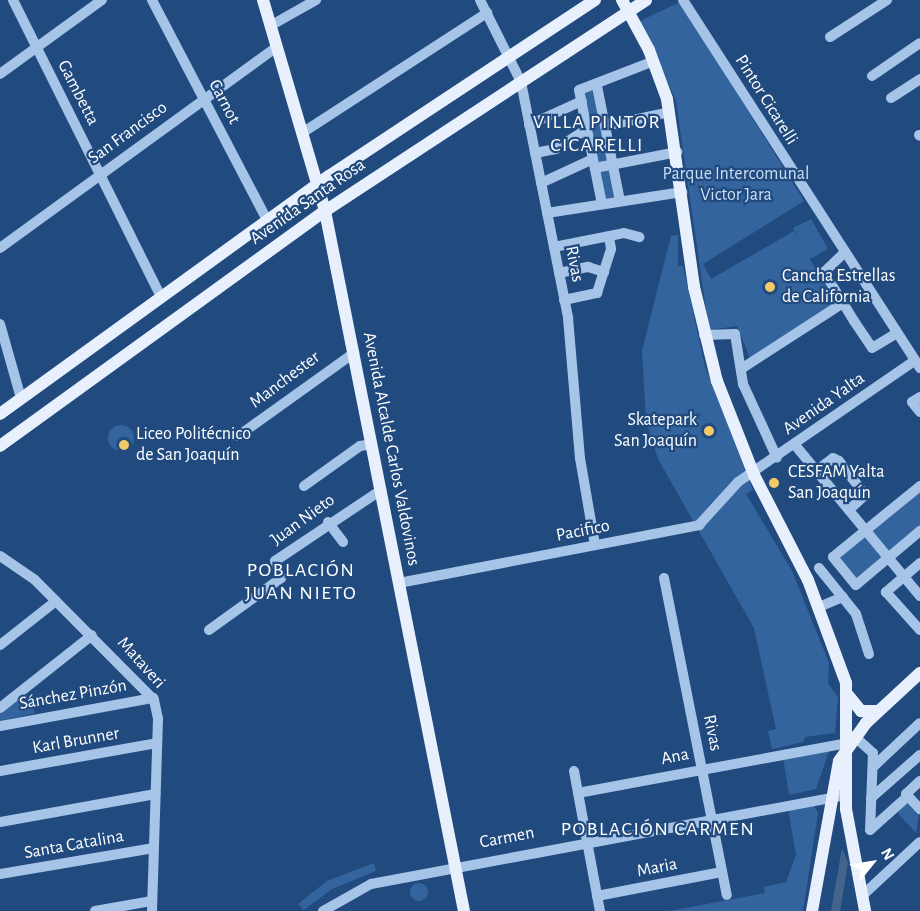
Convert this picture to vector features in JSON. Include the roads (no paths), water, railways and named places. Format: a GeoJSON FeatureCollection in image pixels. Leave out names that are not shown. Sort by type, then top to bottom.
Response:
{"type":"FeatureCollection","features":[{"type":"Feature","properties":{"kind":"main road","name":"Avenida Alcalde Carlos Valdovinos"},"geometry":{"type":"LineString","coordinates":[[263,0],[325,211],[464,911]]}},
{"type":"Feature","properties":{"kind":"main road","name":"Avenida Santa Rosa"},"geometry":{"type":"LineString","coordinates":[[0,414],[318,184],[513,57],[595,0]]}},
{"type":"Feature","properties":{"kind":"main road"},"geometry":{"type":"LineString","coordinates":[[622,0],[654,61],[670,112],[704,335],[754,475],[819,607],[848,695],[851,740],[846,797],[864,894],[865,911]]}},
{"type":"Feature","properties":{"kind":"main road","name":"Avenida Santa Rosa"},"geometry":{"type":"LineString","coordinates":[[0,446],[325,211],[646,0]]}},
{"type":"Feature","properties":{"kind":"main road"},"geometry":{"type":"LineString","coordinates":[[812,911],[829,796],[851,740],[877,711],[920,674]]}},
{"type":"Feature","properties":{"kind":"main road"},"geometry":{"type":"LineString","coordinates":[[848,695],[861,711],[877,711]]}},
{"type":"Feature","properties":{"kind":"street","name":"Gambetta"},"geometry":{"type":"LineString","coordinates":[[13,0],[161,297]]}},
{"type":"Feature","properties":{"kind":"street"},"geometry":{"type":"LineString","coordinates":[[0,74],[102,0]]}},
{"type":"Feature","properties":{"kind":"street","name":"Carnot"},"geometry":{"type":"LineString","coordinates":[[152,0],[267,220]]}},
{"type":"Feature","properties":{"kind":"street"},"geometry":{"type":"LineString","coordinates":[[270,26],[316,0]]}},
{"type":"Feature","properties":{"kind":"street","name":"Rivas"},"geometry":{"type":"LineString","coordinates":[[480,0],[513,57],[521,82],[568,318],[580,458],[595,545]]}},
{"type":"Feature","properties":{"kind":"street","name":"Pintor Cicarelli"},"geometry":{"type":"LineString","coordinates":[[683,0],[917,365]]}},
{"type":"Feature","properties":{"kind":"street"},"geometry":{"type":"LineString","coordinates":[[830,37],[887,0]]}},
{"type":"Feature","properties":{"kind":"street"},"geometry":{"type":"LineString","coordinates":[[302,133],[487,13]]}},
{"type":"Feature","properties":{"kind":"street"},"geometry":{"type":"LineString","coordinates":[[872,76],[920,43]]}},
{"type":"Feature","properties":{"kind":"street","name":"San Francisco"},"geometry":{"type":"LineString","coordinates":[[0,248],[277,47]]}},
{"type":"Feature","properties":{"kind":"street"},"geometry":{"type":"LineString","coordinates":[[602,204],[579,90],[597,86],[654,61]]}},
{"type":"Feature","properties":{"kind":"street"},"geometry":{"type":"LineString","coordinates":[[891,98],[920,79]]}},
{"type":"Feature","properties":{"kind":"street"},"geometry":{"type":"LineString","coordinates":[[597,86],[620,201]]}},
{"type":"Feature","properties":{"kind":"street"},"geometry":{"type":"LineString","coordinates":[[529,124],[582,101]]}},
{"type":"Feature","properties":{"kind":"street"},"geometry":{"type":"LineString","coordinates":[[605,126],[670,112]]}},
{"type":"Feature","properties":{"kind":"street"},"geometry":{"type":"LineString","coordinates":[[535,153],[556,149],[587,129]]}},
{"type":"Feature","properties":{"kind":"street"},"geometry":{"type":"LineString","coordinates":[[541,183],[594,163],[612,164],[677,152]]}},
{"type":"Feature","properties":{"kind":"street"},"geometry":{"type":"LineString","coordinates":[[547,213],[682,192]]}},
{"type":"Feature","properties":{"kind":"street"},"geometry":{"type":"LineString","coordinates":[[564,300],[597,293],[604,272],[609,236]]}},
{"type":"Feature","properties":{"kind":"street"},"geometry":{"type":"LineString","coordinates":[[554,247],[609,236],[639,237]]}},
{"type":"Feature","properties":{"kind":"street"},"geometry":{"type":"LineString","coordinates":[[844,253],[824,272],[843,303],[872,348],[895,334]]}},
{"type":"Feature","properties":{"kind":"street"},"geometry":{"type":"LineString","coordinates":[[559,273],[588,267],[604,272]]}},
{"type":"Feature","properties":{"kind":"street"},"geometry":{"type":"LineString","coordinates":[[741,369],[843,303]]}},
{"type":"Feature","properties":{"kind":"street"},"geometry":{"type":"LineString","coordinates":[[0,324],[21,398]]}},
{"type":"Feature","properties":{"kind":"street"},"geometry":{"type":"LineString","coordinates":[[704,335],[735,334],[748,398],[777,458]]}},
{"type":"Feature","properties":{"kind":"street","name":"Manchester"},"geometry":{"type":"LineString","coordinates":[[238,436],[354,353]]}},
{"type":"Feature","properties":{"kind":"street","name":"Avenida Yalta"},"geometry":{"type":"LineString","coordinates":[[754,475],[795,445],[917,365]]}},
{"type":"Feature","properties":{"kind":"street"},"geometry":{"type":"LineString","coordinates":[[920,397],[912,402],[920,412]]}},
{"type":"Feature","properties":{"kind":"street"},"geometry":{"type":"LineString","coordinates":[[304,486],[360,446],[372,444]]}},
{"type":"Feature","properties":{"kind":"street"},"geometry":{"type":"LineString","coordinates":[[795,445],[920,596]]}},
{"type":"Feature","properties":{"kind":"street"},"geometry":{"type":"LineString","coordinates":[[816,471],[833,458],[839,461],[865,495],[849,510]]}},
{"type":"Feature","properties":{"kind":"street","name":"Pacifico"},"geometry":{"type":"LineString","coordinates":[[399,583],[699,525],[713,516],[733,487],[754,475]]}},
{"type":"Feature","properties":{"kind":"street"},"geometry":{"type":"LineString","coordinates":[[920,486],[833,557],[856,585],[920,531]]}},
{"type":"Feature","properties":{"kind":"street","name":"Juan Nieto"},"geometry":{"type":"LineString","coordinates":[[209,630],[281,578],[275,561],[328,522],[381,490]]}},
{"type":"Feature","properties":{"kind":"street"},"geometry":{"type":"LineString","coordinates":[[328,522],[344,542]]}},
{"type":"Feature","properties":{"kind":"street","name":"Mataveri"},"geometry":{"type":"LineString","coordinates":[[0,555],[56,601],[153,698],[157,743],[152,906]]}},
{"type":"Feature","properties":{"kind":"street"},"geometry":{"type":"LineString","coordinates":[[920,563],[886,592],[920,630]]}},
{"type":"Feature","properties":{"kind":"street"},"geometry":{"type":"LineString","coordinates":[[819,568],[856,614],[869,654]]}},
{"type":"Feature","properties":{"kind":"street","name":"Rivas"},"geometry":{"type":"LineString","coordinates":[[664,578],[727,895]]}},
{"type":"Feature","properties":{"kind":"street"},"geometry":{"type":"LineString","coordinates":[[819,607],[843,597]]}},
{"type":"Feature","properties":{"kind":"street"},"geometry":{"type":"LineString","coordinates":[[0,645],[56,601]]}},
{"type":"Feature","properties":{"kind":"street"},"geometry":{"type":"LineString","coordinates":[[0,708],[92,635]]}},
{"type":"Feature","properties":{"kind":"street","name":"Sánchez Pinzón"},"geometry":{"type":"LineString","coordinates":[[0,726],[153,698]]}},
{"type":"Feature","properties":{"kind":"street"},"geometry":{"type":"LineString","coordinates":[[873,767],[920,723]]}},
{"type":"Feature","properties":{"kind":"street"},"geometry":{"type":"LineString","coordinates":[[851,740],[870,748],[873,767],[870,830],[920,782]]}},
{"type":"Feature","properties":{"kind":"street","name":"Ana"},"geometry":{"type":"LineString","coordinates":[[578,793],[851,740]]}},
{"type":"Feature","properties":{"kind":"street","name":"Karl Brunner"},"geometry":{"type":"LineString","coordinates":[[0,771],[157,743]]}},
{"type":"Feature","properties":{"kind":"street"},"geometry":{"type":"LineString","coordinates":[[871,798],[920,755]]}},
{"type":"Feature","properties":{"kind":"street"},"geometry":{"type":"LineString","coordinates":[[574,771],[600,911]]}},
{"type":"Feature","properties":{"kind":"street"},"geometry":{"type":"LineString","coordinates":[[0,822],[155,794]]}},
{"type":"Feature","properties":{"kind":"street"},"geometry":{"type":"LineString","coordinates":[[907,795],[920,810]]}},
{"type":"Feature","properties":{"kind":"street","name":"Carmen"},"geometry":{"type":"LineString","coordinates":[[323,911],[363,887],[712,817],[829,796],[846,797]]}},
{"type":"Feature","properties":{"kind":"street"},"geometry":{"type":"LineString","coordinates":[[864,894],[920,842]]}},
{"type":"Feature","properties":{"kind":"street","name":"Santa Catalina"},"geometry":{"type":"LineString","coordinates":[[0,874],[154,848]]}},
{"type":"Feature","properties":{"kind":"street","name":"Maria"},"geometry":{"type":"LineString","coordinates":[[597,896],[722,872]]}},
{"type":"Feature","properties":{"kind":"street"},"geometry":{"type":"LineString","coordinates":[[94,911],[152,906]]}},
{"type":"Feature","properties":{"kind":"place","name":"Cancha Estrellas de California"},"geometry":{"type":"Point","coordinates":[770,287]}},
{"type":"Feature","properties":{"kind":"place","name":"Skatepark San Joaquín"},"geometry":{"type":"Point","coordinates":[709,431]}},
{"type":"Feature","properties":{"kind":"place","name":"Liceo Politécnico de San Joaquín"},"geometry":{"type":"Point","coordinates":[124,445]}},
{"type":"Feature","properties":{"kind":"place","name":"CESFAM Yalta San Joaquín"},"geometry":{"type":"Point","coordinates":[774,483]}},
{"type":"Feature","properties":{"kind":"district","name":"VILLA PINTOR CICARELLI"},"geometry":{"type":"Point","coordinates":[597,134]}},
{"type":"Feature","properties":{"kind":"district","name":"POBLACIÓN JUAN NIETO"},"geometry":{"type":"Point","coordinates":[301,582]}},
{"type":"Feature","properties":{"kind":"district","name":"POBLACIÓN CARMEN"},"geometry":{"type":"Point","coordinates":[658,829]}},
{"type":"Feature","properties":{"kind":"park label","name":"Parque Intercomunal Victor Jara"},"geometry":{"type":"Point","coordinates":[736,186]}}]}
